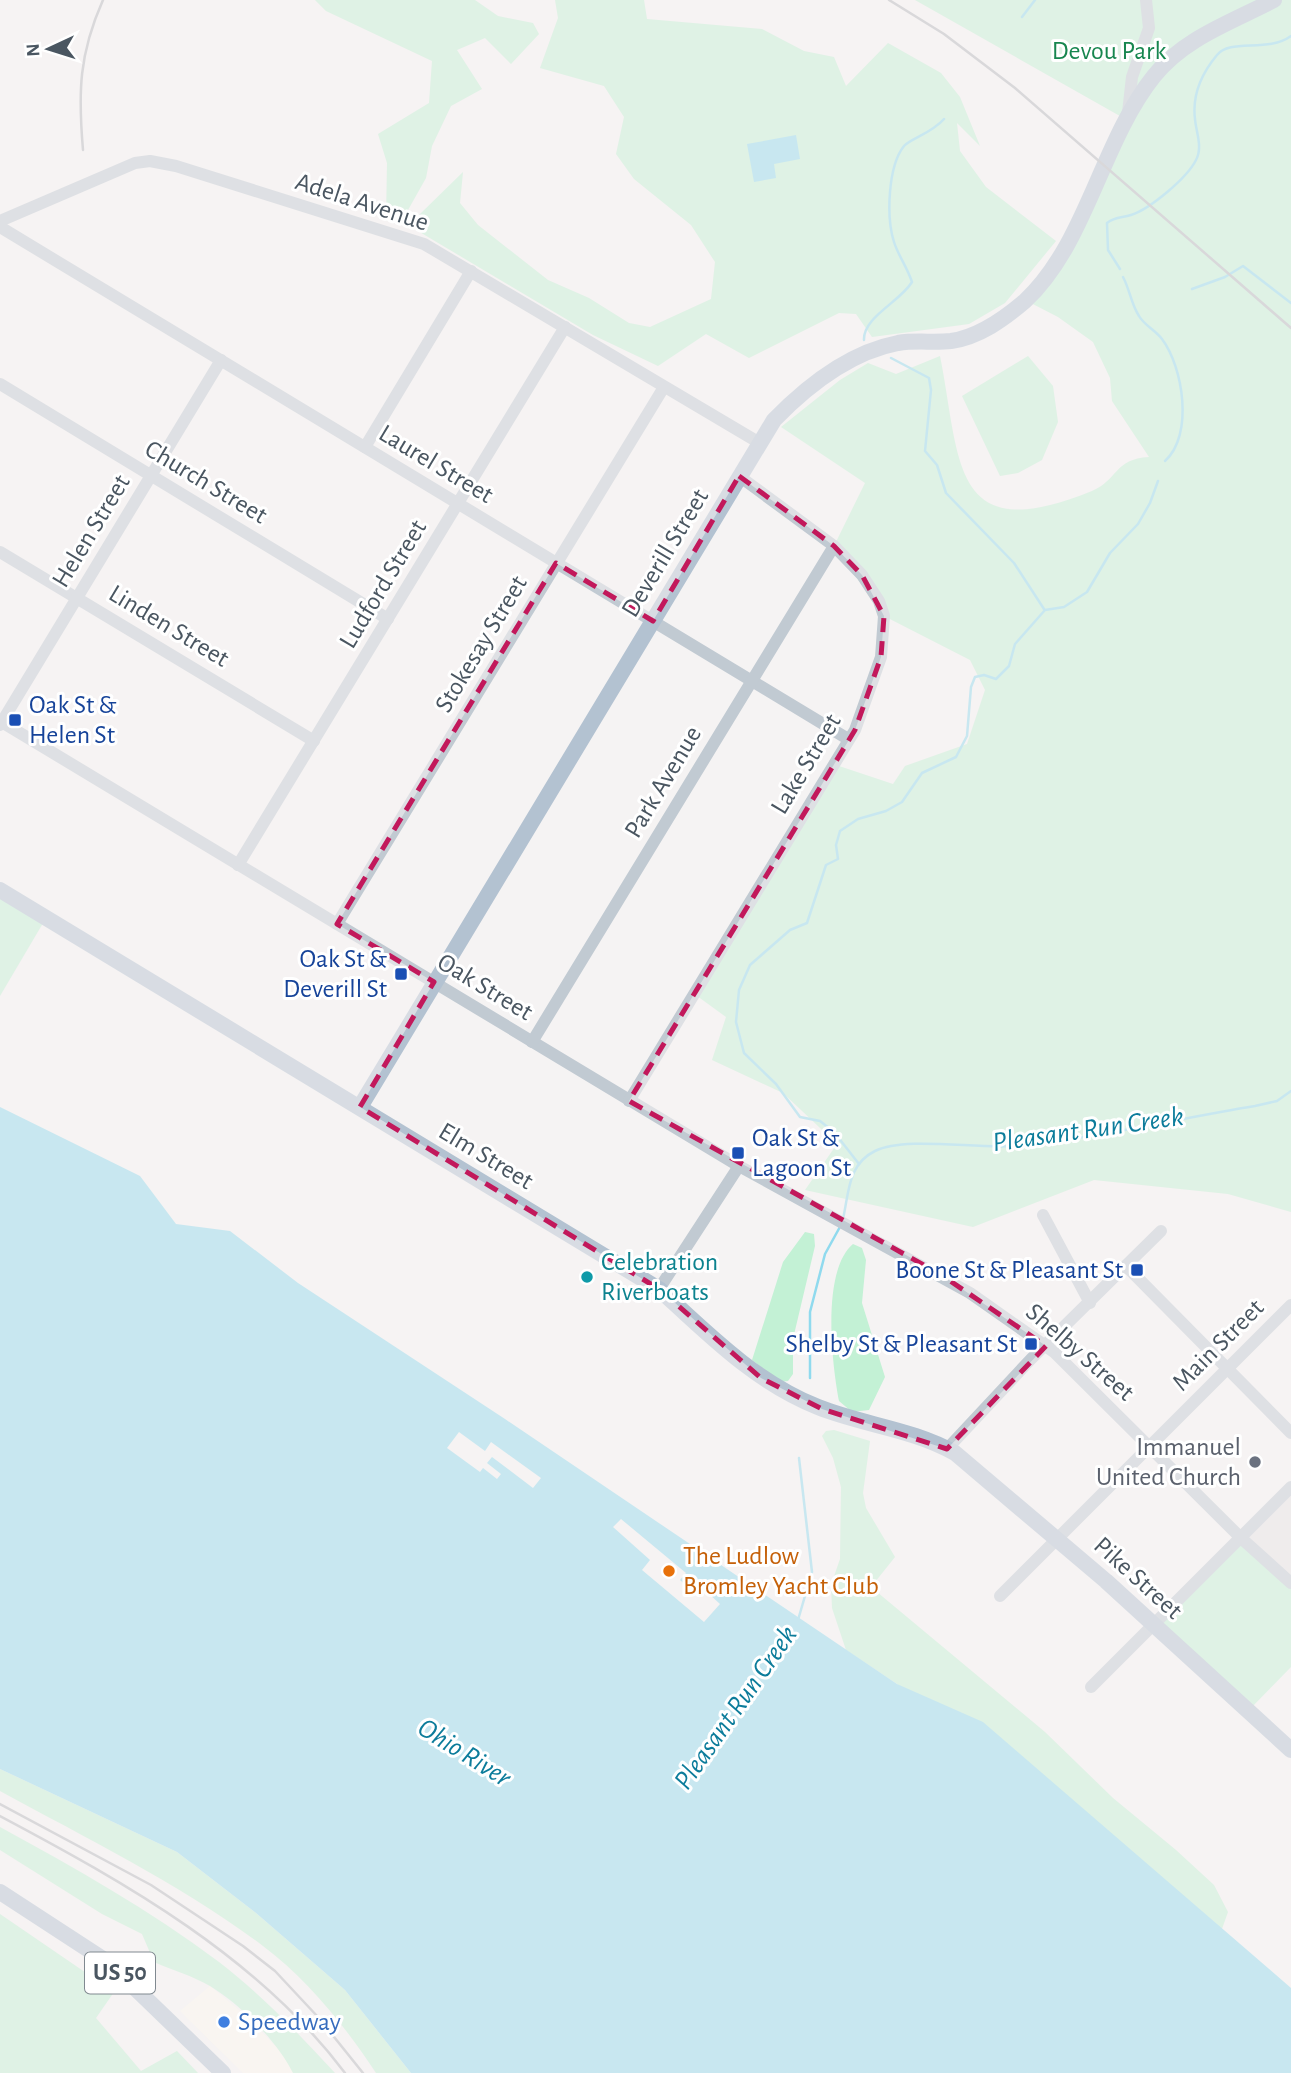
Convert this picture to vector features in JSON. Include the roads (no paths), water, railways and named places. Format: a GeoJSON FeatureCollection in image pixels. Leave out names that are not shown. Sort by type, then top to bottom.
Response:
{"type":"FeatureCollection","features":[{"type":"Feature","properties":{"kind":"main road","name":"Deverill Street"},"geometry":{"type":"LineString","coordinates":[[360,1107],[758,442],[774,420],[809,388],[838,368],[880,348],[968,337],[1005,317],[1025,300],[1059,254],[1110,149],[1154,75],[1184,48],[1225,23],[1274,0]]}},
{"type":"Feature","properties":{"kind":"main road","name":"Elm Street"},"geometry":{"type":"LineString","coordinates":[[0,890],[659,1289],[747,1368],[799,1400],[860,1422],[930,1440],[947,1448]]}},
{"type":"Feature","properties":{"kind":"main road","name":"Pike Street"},"geometry":{"type":"LineString","coordinates":[[947,1448],[1055,1538],[1291,1750]]}},
{"type":"Feature","properties":{"kind":"main road","name":"US 50"},"geometry":{"type":"LineString","coordinates":[[0,1892],[109,1963],[223,2073]]}},
{"type":"Feature","properties":{"kind":"street"},"geometry":{"type":"LineString","coordinates":[[1127,120],[1132,77],[1149,29],[1146,0]]}},
{"type":"Feature","properties":{"kind":"street","name":"Adela Avenue"},"geometry":{"type":"LineString","coordinates":[[0,221],[123,167],[158,162],[424,244],[758,442]]}},
{"type":"Feature","properties":{"kind":"street","name":"Laurel Street"},"geometry":{"type":"LineString","coordinates":[[0,227],[848,739]]}},
{"type":"Feature","properties":{"kind":"street"},"geometry":{"type":"LineString","coordinates":[[365,447],[471,271]]}},
{"type":"Feature","properties":{"kind":"street","name":"Ludford Street"},"geometry":{"type":"LineString","coordinates":[[238,865],[565,327]]}},
{"type":"Feature","properties":{"kind":"street","name":"Helen Street"},"geometry":{"type":"LineString","coordinates":[[1,722],[221,360]]}},
{"type":"Feature","properties":{"kind":"street","name":"Church Street"},"geometry":{"type":"LineString","coordinates":[[0,384],[388,620]]}},
{"type":"Feature","properties":{"kind":"street","name":"Stokesay Street"},"geometry":{"type":"LineString","coordinates":[[337,924],[664,387]]}},
{"type":"Feature","properties":{"kind":"street","name":"Lake Street"},"geometry":{"type":"LineString","coordinates":[[629,1101],[848,739],[862,714],[881,657],[884,616],[862,575],[834,546],[739,476]]}},
{"type":"Feature","properties":{"kind":"street","name":"Park Avenue"},"geometry":{"type":"LineString","coordinates":[[532,1042],[834,546]]}},
{"type":"Feature","properties":{"kind":"street","name":"Linden Street"},"geometry":{"type":"LineString","coordinates":[[0,552],[314,741]]}},
{"type":"Feature","properties":{"kind":"street","name":"Oak Street"},"geometry":{"type":"LineString","coordinates":[[1,722],[739,1166],[952,1281]]}},
{"type":"Feature","properties":{"kind":"street"},"geometry":{"type":"LineString","coordinates":[[659,1289],[739,1166]]}},
{"type":"Feature","properties":{"kind":"street"},"geometry":{"type":"LineString","coordinates":[[1043,1214],[1090,1303]]}},
{"type":"Feature","properties":{"kind":"street"},"geometry":{"type":"LineString","coordinates":[[947,1448],[1161,1231]]}},
{"type":"Feature","properties":{"kind":"street"},"geometry":{"type":"LineString","coordinates":[[1126,1266],[1291,1433]]}},
{"type":"Feature","properties":{"kind":"street","name":"Shelby Street"},"geometry":{"type":"LineString","coordinates":[[952,1281],[1046,1346],[1241,1538],[1291,1583]]}},
{"type":"Feature","properties":{"kind":"street","name":"Main Street"},"geometry":{"type":"LineString","coordinates":[[1000,1596],[1055,1538],[1291,1306]]}},
{"type":"Feature","properties":{"kind":"street"},"geometry":{"type":"LineString","coordinates":[[1091,1687],[1291,1487]]}},
{"type":"Feature","properties":{"kind":"water"},"geometry":{"type":"Polygon","coordinates":[[[796,135],[800,159],[774,164],[776,178],[754,182],[747,144],[796,135]]]}},
{"type":"Feature","properties":{"kind":"water","name":"Ohio River"},"geometry":{"type":"Polygon","coordinates":[[[0,1107],[140,1176],[176,1224],[230,1231],[298,1283],[505,1419],[897,1684],[983,1722],[1291,1988],[1291,2073],[411,2073],[345,1990],[256,1913],[177,1852],[0,1769],[0,1107]]]}},
{"type":"Feature","properties":{"kind":"waterway"},"geometry":{"type":"LineString","coordinates":[[1022,17],[1035,0]]}},
{"type":"Feature","properties":{"kind":"waterway"},"geometry":{"type":"LineString","coordinates":[[1120,269],[1108,250],[1107,223],[1139,212],[1158,200],[1196,160],[1199,150],[1195,101],[1199,85],[1217,55],[1231,47],[1272,44],[1291,36]]}},
{"type":"Feature","properties":{"kind":"waterway"},"geometry":{"type":"LineString","coordinates":[[864,340],[869,324],[912,282],[891,232],[889,206],[895,166],[904,146],[944,119]]}},
{"type":"Feature","properties":{"kind":"waterway"},"geometry":{"type":"LineString","coordinates":[[1192,289],[1225,277],[1243,266],[1291,303]]}},
{"type":"Feature","properties":{"kind":"waterway"},"geometry":{"type":"LineString","coordinates":[[1123,277],[1139,316],[1162,339],[1169,351],[1180,383],[1180,435],[1165,461]]}},
{"type":"Feature","properties":{"kind":"waterway"},"geometry":{"type":"LineString","coordinates":[[891,358],[929,378],[931,390],[925,451],[937,465],[946,493],[1014,563],[1044,609]]}},
{"type":"Feature","properties":{"kind":"waterway"},"geometry":{"type":"LineString","coordinates":[[859,1164],[834,1132],[820,1121],[800,1117],[776,1084],[744,1053],[736,1022],[739,990],[750,965],[790,930],[807,923],[826,865],[838,859],[836,845],[840,831],[858,819],[886,811],[902,802],[922,773],[956,757],[967,736],[971,687],[975,677],[984,675],[996,679],[1009,666],[1015,644],[1045,610],[1064,607],[1087,592],[1110,553],[1138,524],[1158,481]]}},
{"type":"Feature","properties":{"kind":"waterway","name":"Pleasant Run Creek"},"geometry":{"type":"LineString","coordinates":[[843,1219],[851,1180],[859,1163],[875,1151],[888,1147],[904,1144],[1013,1146],[1074,1139],[1255,1106],[1277,1101],[1291,1091]]}},
{"type":"Feature","properties":{"kind":"waterway","name":"Pleasant Run Creek"},"geometry":{"type":"LineString","coordinates":[[810,1378],[810,1312],[825,1254],[841,1225]]}},
{"type":"Feature","properties":{"kind":"waterway","name":"Pleasant Run Creek"},"geometry":{"type":"LineString","coordinates":[[798,1620],[812,1572],[799,1458]]}},
{"type":"Feature","properties":{"kind":"railway"},"geometry":{"type":"LineString","coordinates":[[83,150],[82,74],[89,38],[103,0]]}},
{"type":"Feature","properties":{"kind":"railway"},"geometry":{"type":"LineString","coordinates":[[889,0],[944,34],[1015,88],[1291,328]]}},
{"type":"Feature","properties":{"kind":"railway"},"geometry":{"type":"LineString","coordinates":[[0,1804],[151,1885],[243,1946],[275,1971],[318,2017],[363,2073]]}},
{"type":"Feature","properties":{"kind":"railway"},"geometry":{"type":"LineString","coordinates":[[0,1816],[142,1896],[231,1958],[272,1993],[310,2031],[345,2073]]}},
{"type":"Feature","properties":{"kind":"place","name":"Oak St & Helen St"},"geometry":{"type":"Point","coordinates":[15,720]}},
{"type":"Feature","properties":{"kind":"place","name":"Oak St & Deverill St"},"geometry":{"type":"Point","coordinates":[401,974]}},
{"type":"Feature","properties":{"kind":"place","name":"Oak St & Lagoon St"},"geometry":{"type":"Point","coordinates":[738,1153]}},
{"type":"Feature","properties":{"kind":"place","name":"Boone St & Pleasant St"},"geometry":{"type":"Point","coordinates":[1137,1270]}},
{"type":"Feature","properties":{"kind":"place","name":"Celebration Riverboats"},"geometry":{"type":"Point","coordinates":[587,1277]}},
{"type":"Feature","properties":{"kind":"place","name":"Shelby St & Pleasant St"},"geometry":{"type":"Point","coordinates":[1031,1344]}},
{"type":"Feature","properties":{"kind":"place","name":"Immanuel United Church"},"geometry":{"type":"Point","coordinates":[1255,1462]}},
{"type":"Feature","properties":{"kind":"place","name":"The Ludlow Bromley Yacht Club"},"geometry":{"type":"Point","coordinates":[669,1571]}},
{"type":"Feature","properties":{"kind":"place","name":"Speedway"},"geometry":{"type":"Point","coordinates":[224,2022]}},
{"type":"Feature","properties":{"kind":"park label","name":"Devou Park"},"geometry":{"type":"Point","coordinates":[1109,51]}}]}
